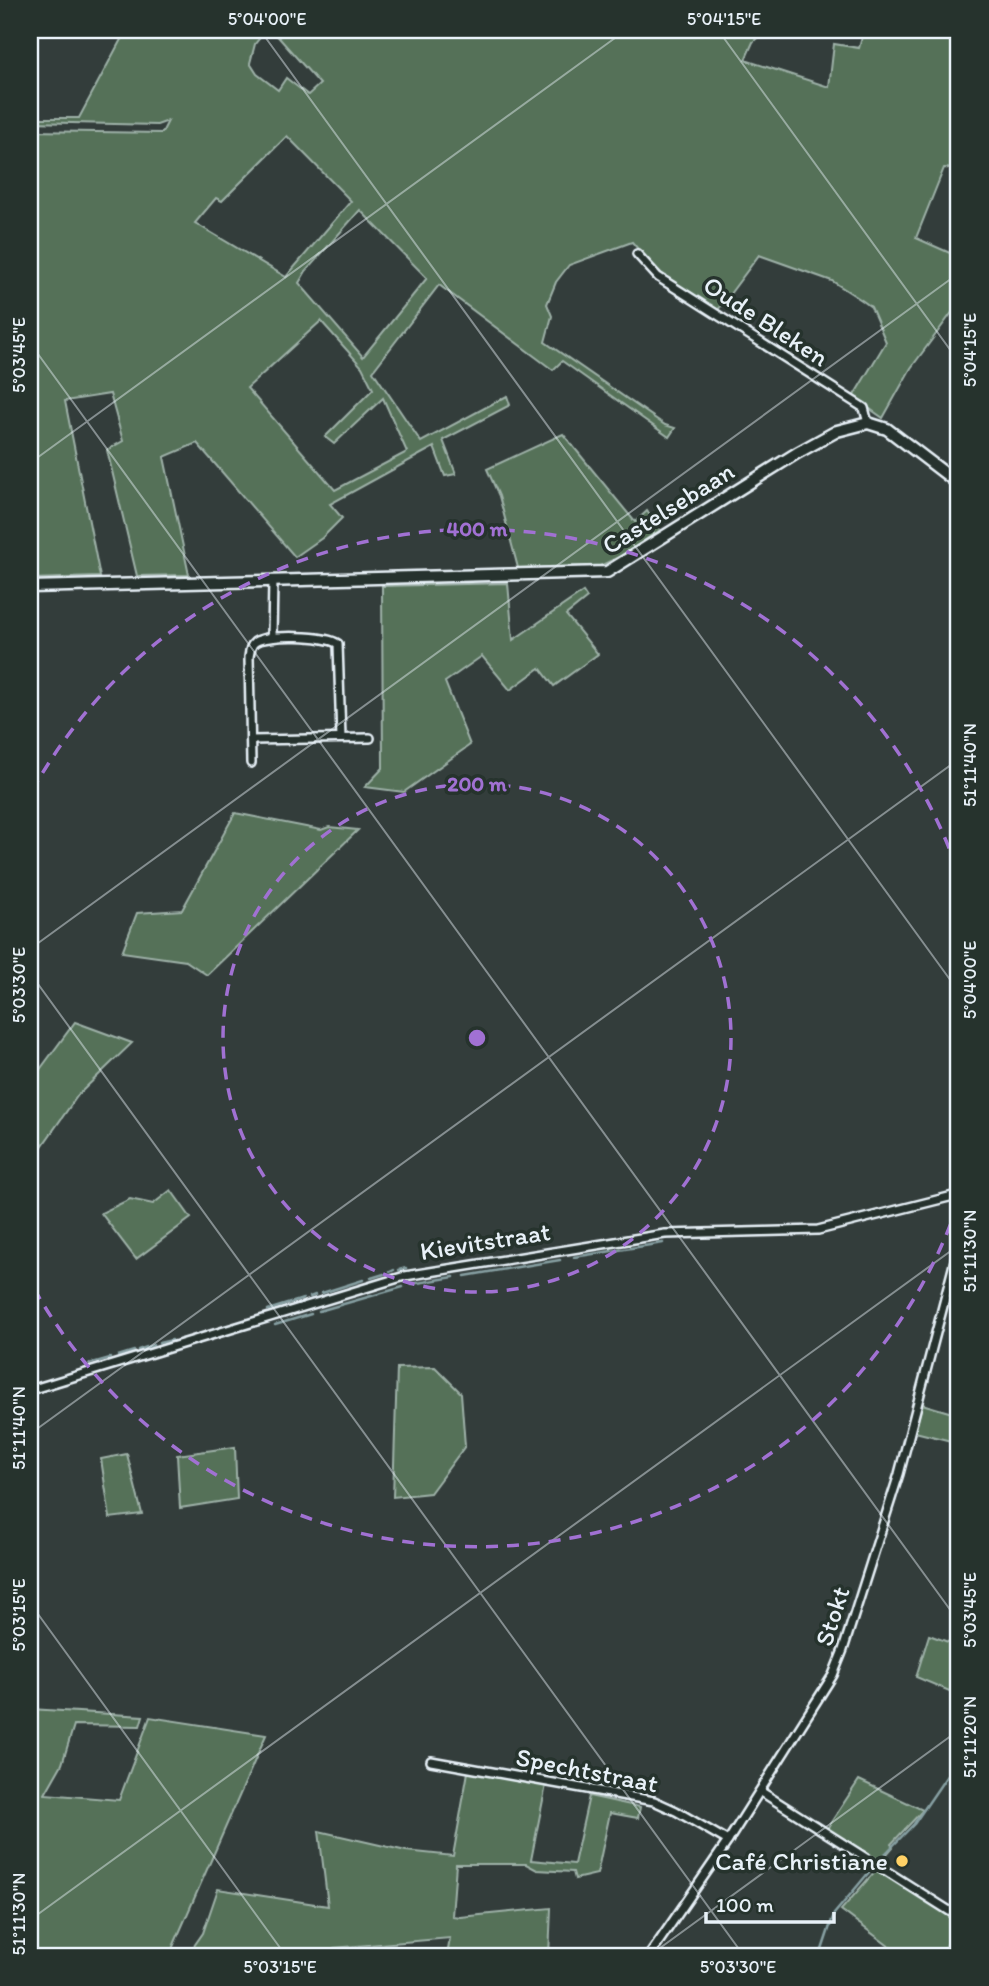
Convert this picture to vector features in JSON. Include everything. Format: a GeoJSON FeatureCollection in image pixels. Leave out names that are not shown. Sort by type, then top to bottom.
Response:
{"type":"FeatureCollection","features":[{"type":"Feature","properties":{"kind":"street","name":"Oude Bleken"},"geometry":{"type":"LineString","coordinates":[[637,254],[657,276],[864,408],[868,423]]}},
{"type":"Feature","properties":{"kind":"street"},"geometry":{"type":"LineString","coordinates":[[868,423],[887,429],[959,484]]}},
{"type":"Feature","properties":{"kind":"street","name":"Castelsebaan"},"geometry":{"type":"LineString","coordinates":[[30,587],[607,572],[807,447],[837,431],[868,423]]}},
{"type":"Feature","properties":{"kind":"street"},"geometry":{"type":"LineString","coordinates":[[272,637],[273,580]]}},
{"type":"Feature","properties":{"kind":"street"},"geometry":{"type":"LineString","coordinates":[[251,763],[249,657],[251,646],[258,640],[272,637],[321,638],[332,639],[338,644],[341,738]]}},
{"type":"Feature","properties":{"kind":"street"},"geometry":{"type":"LineString","coordinates":[[251,740],[370,738]]}},
{"type":"Feature","properties":{"kind":"street","name":"Kievitstraat"},"geometry":{"type":"LineString","coordinates":[[30,1390],[405,1276],[665,1234],[818,1230],[959,1196]]}},
{"type":"Feature","properties":{"kind":"street","name":"Stokt"},"geometry":{"type":"LineString","coordinates":[[649,1956],[820,1699],[844,1650],[899,1474],[959,1245]]}},
{"type":"Feature","properties":{"kind":"street","name":"Spechtstraat"},"geometry":{"type":"LineString","coordinates":[[430,1761],[654,1801],[728,1841]]}},
{"type":"Feature","properties":{"kind":"street"},"geometry":{"type":"LineString","coordinates":[[760,1791],[959,1917]]}},
{"type":"Feature","properties":{"kind":"green space"},"geometry":{"type":"Polygon","coordinates":[[[126,30],[266,30],[255,44],[250,63],[257,74],[278,90],[286,78],[308,95],[320,84],[272,30],[765,30],[753,42],[745,60],[829,87],[834,44],[859,48],[864,30],[959,30],[959,169],[944,168],[916,238],[959,257],[959,303],[911,368],[883,418],[853,397],[886,342],[871,307],[832,281],[759,255],[718,310],[657,271],[632,242],[569,265],[556,282],[547,304],[552,316],[545,342],[665,425],[675,428],[669,437],[562,361],[553,370],[439,285],[373,371],[421,442],[507,396],[510,405],[443,440],[456,474],[445,476],[434,447],[330,504],[342,518],[322,538],[295,557],[197,443],[164,457],[189,575],[137,576],[107,450],[123,441],[110,394],[65,401],[100,577],[30,579],[30,131],[162,133],[168,121],[157,125],[30,122],[30,118],[79,118],[126,30]],[[287,136],[222,201],[216,198],[195,223],[286,277],[351,201],[287,136]],[[360,210],[306,271],[299,283],[363,357],[427,278],[360,210]],[[321,321],[247,388],[335,490],[407,452],[383,398],[334,444],[325,437],[373,389],[362,367],[321,321]]]}},
{"type":"Feature","properties":{"kind":"green space"},"geometry":{"type":"Polygon","coordinates":[[[563,434],[635,522],[647,511],[660,530],[621,556],[600,566],[518,568],[499,496],[487,469],[563,434]]]}},
{"type":"Feature","properties":{"kind":"green space"},"geometry":{"type":"Polygon","coordinates":[[[508,583],[513,640],[583,592],[587,598],[566,615],[598,654],[554,686],[540,668],[510,690],[482,656],[445,682],[470,745],[404,792],[365,787],[383,768],[382,586],[508,583]]]}},
{"type":"Feature","properties":{"kind":"green space"},"geometry":{"type":"Polygon","coordinates":[[[235,813],[321,830],[329,827],[358,830],[207,975],[186,961],[122,952],[137,913],[182,910],[235,813]]]}},
{"type":"Feature","properties":{"kind":"green space"},"geometry":{"type":"Polygon","coordinates":[[[75,1022],[132,1043],[78,1095],[38,1152],[30,1146],[30,1083],[75,1022]]]}},
{"type":"Feature","properties":{"kind":"green space"},"geometry":{"type":"Polygon","coordinates":[[[171,1190],[191,1218],[136,1259],[101,1213],[130,1199],[153,1204],[171,1190]]]}},
{"type":"Feature","properties":{"kind":"green space"},"geometry":{"type":"Polygon","coordinates":[[[435,1367],[461,1393],[465,1446],[430,1493],[393,1497],[397,1368],[435,1367]]]}},
{"type":"Feature","properties":{"kind":"green space"},"geometry":{"type":"Polygon","coordinates":[[[922,1404],[959,1415],[959,1443],[915,1432],[922,1404]]]}},
{"type":"Feature","properties":{"kind":"green space"},"geometry":{"type":"Polygon","coordinates":[[[235,1447],[237,1499],[180,1508],[177,1455],[235,1447]]]}},
{"type":"Feature","properties":{"kind":"green space"},"geometry":{"type":"Polygon","coordinates":[[[127,1454],[142,1514],[110,1518],[101,1459],[127,1454]]]}},
{"type":"Feature","properties":{"kind":"green space"},"geometry":{"type":"Polygon","coordinates":[[[929,1635],[959,1646],[959,1695],[916,1677],[929,1635]]]}},
{"type":"Feature","properties":{"kind":"green space"},"geometry":{"type":"Polygon","coordinates":[[[30,1709],[143,1716],[140,1726],[74,1725],[62,1764],[45,1794],[119,1800],[150,1717],[266,1735],[169,1956],[30,1956],[30,1709]]]}},
{"type":"Feature","properties":{"kind":"green space"},"geometry":{"type":"Polygon","coordinates":[[[468,1772],[546,1785],[531,1860],[574,1864],[589,1796],[640,1807],[638,1818],[610,1813],[597,1874],[575,1879],[573,1872],[537,1870],[526,1864],[456,1864],[452,1916],[551,1908],[549,1956],[447,1956],[450,1938],[334,1948],[333,1956],[187,1956],[203,1933],[218,1889],[328,1906],[319,1831],[406,1851],[453,1856],[468,1772]]]}},
{"type":"Feature","properties":{"kind":"green space"},"geometry":{"type":"Polygon","coordinates":[[[859,1780],[923,1810],[891,1844],[893,1847],[880,1862],[826,1830],[859,1780]]]}},
{"type":"Feature","properties":{"kind":"green space"},"geometry":{"type":"Polygon","coordinates":[[[876,1870],[959,1922],[959,1927],[939,1956],[902,1956],[841,1910],[876,1870]]]}},
{"type":"Feature","properties":{"kind":"waterway"},"geometry":{"type":"LineString","coordinates":[[574,1257],[663,1243]]}},
{"type":"Feature","properties":{"kind":"waterway"},"geometry":{"type":"LineString","coordinates":[[465,1276],[560,1260]]}},
{"type":"Feature","properties":{"kind":"waterway"},"geometry":{"type":"LineString","coordinates":[[399,1270],[406,1268]]}},
{"type":"Feature","properties":{"kind":"waterway"},"geometry":{"type":"LineString","coordinates":[[390,1272],[394,1270]]}},
{"type":"Feature","properties":{"kind":"waterway"},"geometry":{"type":"LineString","coordinates":[[371,1278],[384,1274]]}},
{"type":"Feature","properties":{"kind":"waterway"},"geometry":{"type":"LineString","coordinates":[[411,1284],[454,1277]]}},
{"type":"Feature","properties":{"kind":"waterway"},"geometry":{"type":"LineString","coordinates":[[322,1293],[363,1280]]}},
{"type":"Feature","properties":{"kind":"waterway"},"geometry":{"type":"LineString","coordinates":[[319,1311],[403,1287]]}},
{"type":"Feature","properties":{"kind":"waterway"},"geometry":{"type":"LineString","coordinates":[[310,1297],[315,1295]]}},
{"type":"Feature","properties":{"kind":"waterway"},"geometry":{"type":"LineString","coordinates":[[268,1310],[303,1299]]}},
{"type":"Feature","properties":{"kind":"waterway"},"geometry":{"type":"LineString","coordinates":[[275,1325],[311,1314]]}},
{"type":"Feature","properties":{"kind":"waterway"},"geometry":{"type":"LineString","coordinates":[[159,1343],[172,1340]]}},
{"type":"Feature","properties":{"kind":"waterway"},"geometry":{"type":"LineString","coordinates":[[138,1350],[153,1345]]}},
{"type":"Feature","properties":{"kind":"waterway"},"geometry":{"type":"LineString","coordinates":[[118,1356],[134,1351]]}},
{"type":"Feature","properties":{"kind":"waterway"},"geometry":{"type":"LineString","coordinates":[[89,1364],[110,1358]]}},
{"type":"Feature","properties":{"kind":"waterway"},"geometry":{"type":"LineString","coordinates":[[880,1859],[914,1824],[959,1758]]}},
{"type":"Feature","properties":{"kind":"waterway"},"geometry":{"type":"LineString","coordinates":[[820,1956],[834,1914],[870,1871]]}},
{"type":"Feature","properties":{"kind":"place","name":"Café Christiane"},"geometry":{"type":"Point","coordinates":[902,1861]}}]}
